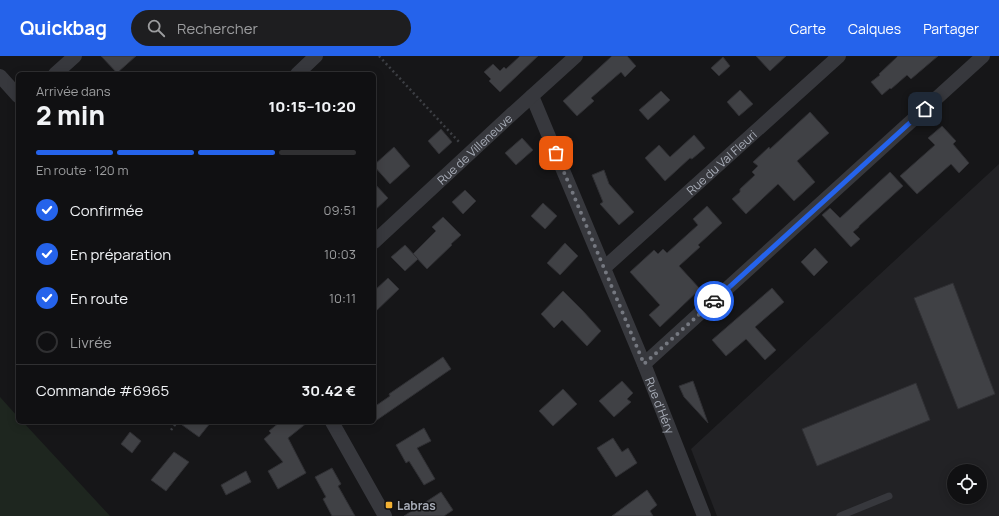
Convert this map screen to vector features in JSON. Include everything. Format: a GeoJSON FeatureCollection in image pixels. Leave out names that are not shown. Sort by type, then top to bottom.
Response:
{"type":"FeatureCollection","features":[{"type":"Feature","properties":{"kind":"street"},"geometry":{"type":"LineString","coordinates":[[57,72],[75,56]]}},
{"type":"Feature","properties":{"kind":"street"},"geometry":{"type":"LineString","coordinates":[[299,72],[316,56]]}},
{"type":"Feature","properties":{"kind":"street","name":"Rue de Villeneuve"},"geometry":{"type":"LineString","coordinates":[[376,240],[576,56]]}},
{"type":"Feature","properties":{"kind":"street","name":"Rue du Val Fleuri"},"geometry":{"type":"LineString","coordinates":[[604,268],[839,56]]}},
{"type":"Feature","properties":{"kind":"street"},"geometry":{"type":"LineString","coordinates":[[644,364],[984,56]]}},
{"type":"Feature","properties":{"kind":"street"},"geometry":{"type":"LineString","coordinates":[[0,76],[16,94]]}},
{"type":"Feature","properties":{"kind":"street","name":"Rue d'Héry"},"geometry":{"type":"LineString","coordinates":[[532,96],[644,364],[704,516]]}},
{"type":"Feature","properties":{"kind":"street"},"geometry":{"type":"LineString","coordinates":[[333,424],[384,516]]}},
{"type":"Feature","properties":{"kind":"lane"},"geometry":{"type":"LineString","coordinates":[[840,516],[889,496]]}},
{"type":"Feature","properties":{"kind":"path"},"geometry":{"type":"LineString","coordinates":[[379,56],[470,154]]}},
{"type":"Feature","properties":{"kind":"path"},"geometry":{"type":"LineString","coordinates":[[171,430],[176,424]]}},
{"type":"Feature","properties":{"kind":"shaded area"},"geometry":{"type":"Polygon","coordinates":[[[999,164],[999,516],[717,516],[691,449],[999,164]]]}},
{"type":"Feature","properties":{"kind":"shaded area"},"geometry":{"type":"Polygon","coordinates":[[[0,397],[16,415],[16,424],[25,424],[110,516],[0,516],[0,397]]]}},
{"type":"Feature","properties":{"kind":"building"},"geometry":{"type":"Polygon","coordinates":[[[101,56],[136,56],[118,72],[116,72],[101,56]]]}},
{"type":"Feature","properties":{"kind":"building"},"geometry":{"type":"Polygon","coordinates":[[[520,56],[538,56],[500,92],[489,81],[491,79],[484,72],[493,64],[500,71],[504,67],[506,69],[520,56]]]}},
{"type":"Feature","properties":{"kind":"building"},"geometry":{"type":"Polygon","coordinates":[[[612,56],[627,56],[636,66],[625,77],[621,72],[591,98],[594,101],[577,116],[563,101],[612,56]]]}},
{"type":"Feature","properties":{"kind":"building"},"geometry":{"type":"Polygon","coordinates":[[[756,56],[786,56],[770,71],[756,56]]]}},
{"type":"Feature","properties":{"kind":"building"},"geometry":{"type":"Polygon","coordinates":[[[898,56],[938,56],[911,79],[907,75],[882,95],[871,82],[880,75],[879,74],[898,56]]]}},
{"type":"Feature","properties":{"kind":"building"},"geometry":{"type":"Polygon","coordinates":[[[723,57],[730,66],[719,76],[711,68],[723,57]]]}},
{"type":"Feature","properties":{"kind":"building"},"geometry":{"type":"Polygon","coordinates":[[[740,90],[753,104],[739,116],[727,102],[740,90]]]}},
{"type":"Feature","properties":{"kind":"building"},"geometry":{"type":"Polygon","coordinates":[[[661,91],[670,100],[648,120],[639,110],[661,91]]]}},
{"type":"Feature","properties":{"kind":"building"},"geometry":{"type":"Polygon","coordinates":[[[810,112],[829,133],[797,161],[815,182],[794,201],[778,184],[746,214],[732,199],[755,175],[752,172],[758,166],[753,162],[769,147],[770,149],[810,112]]]}},
{"type":"Feature","properties":{"kind":"building"},"geometry":{"type":"Polygon","coordinates":[[[942,126],[956,141],[953,144],[969,163],[959,173],[951,164],[917,194],[900,176],[935,145],[928,138],[942,126]]]}},
{"type":"Feature","properties":{"kind":"building"},"geometry":{"type":"Polygon","coordinates":[[[441,129],[452,142],[439,154],[428,141],[441,129]]]}},
{"type":"Feature","properties":{"kind":"building"},"geometry":{"type":"Polygon","coordinates":[[[694,135],[705,148],[692,159],[690,158],[665,181],[645,158],[659,145],[670,157],[694,135]]]}},
{"type":"Feature","properties":{"kind":"building"},"geometry":{"type":"Polygon","coordinates":[[[522,138],[533,150],[516,165],[505,153],[522,138]]]}},
{"type":"Feature","properties":{"kind":"building"},"geometry":{"type":"Polygon","coordinates":[[[394,147],[410,166],[390,184],[376,168],[376,163],[394,147]]]}},
{"type":"Feature","properties":{"kind":"building"},"geometry":{"type":"Polygon","coordinates":[[[604,170],[609,184],[634,212],[619,225],[600,204],[603,202],[592,175],[604,170]]]}},
{"type":"Feature","properties":{"kind":"building"},"geometry":{"type":"Polygon","coordinates":[[[890,172],[903,186],[853,232],[860,239],[851,247],[822,215],[830,208],[840,218],[890,172]]]}},
{"type":"Feature","properties":{"kind":"building"},"geometry":{"type":"Polygon","coordinates":[[[376,185],[388,198],[376,209],[376,185]]]}},
{"type":"Feature","properties":{"kind":"building"},"geometry":{"type":"Polygon","coordinates":[[[465,190],[476,201],[463,214],[452,202],[465,190]]]}},
{"type":"Feature","properties":{"kind":"building"},"geometry":{"type":"Polygon","coordinates":[[[543,203],[557,216],[545,229],[531,216],[543,203]]]}},
{"type":"Feature","properties":{"kind":"building"},"geometry":{"type":"Polygon","coordinates":[[[707,206],[722,223],[698,245],[700,247],[679,266],[700,289],[660,327],[649,315],[660,305],[630,272],[654,250],[658,254],[663,249],[667,253],[698,225],[693,219],[707,206]]]}},
{"type":"Feature","properties":{"kind":"building"},"geometry":{"type":"Polygon","coordinates":[[[443,217],[461,235],[427,269],[413,254],[436,231],[432,227],[443,217]]]}},
{"type":"Feature","properties":{"kind":"building"},"geometry":{"type":"Polygon","coordinates":[[[565,243],[578,256],[560,275],[547,263],[565,243]]]}},
{"type":"Feature","properties":{"kind":"building"},"geometry":{"type":"Polygon","coordinates":[[[405,245],[418,259],[405,271],[391,257],[405,245]]]}},
{"type":"Feature","properties":{"kind":"building"},"geometry":{"type":"Polygon","coordinates":[[[815,248],[828,262],[814,276],[801,262],[815,248]]]}},
{"type":"Feature","properties":{"kind":"building"},"geometry":{"type":"Polygon","coordinates":[[[388,278],[399,289],[376,311],[376,289],[388,278]]]}},
{"type":"Feature","properties":{"kind":"building"},"geometry":{"type":"Polygon","coordinates":[[[953,283],[995,394],[958,409],[914,298],[953,283]]]}},
{"type":"Feature","properties":{"kind":"building"},"geometry":{"type":"Polygon","coordinates":[[[772,288],[784,302],[755,327],[776,350],[765,360],[746,339],[726,356],[712,340],[772,288]]]}},
{"type":"Feature","properties":{"kind":"building"},"geometry":{"type":"Polygon","coordinates":[[[563,291],[601,331],[587,346],[562,320],[554,328],[541,314],[563,291]]]}},
{"type":"Feature","properties":{"kind":"building"},"geometry":{"type":"Polygon","coordinates":[[[443,357],[451,369],[376,421],[376,406],[390,396],[389,394],[443,357]]]}},
{"type":"Feature","properties":{"kind":"building"},"geometry":{"type":"Polygon","coordinates":[[[622,381],[633,393],[627,399],[631,402],[614,417],[599,401],[622,381]]]}},
{"type":"Feature","properties":{"kind":"building"},"geometry":{"type":"Polygon","coordinates":[[[693,381],[708,423],[684,397],[679,386],[693,381]]]}},
{"type":"Feature","properties":{"kind":"building"},"geometry":{"type":"Polygon","coordinates":[[[916,383],[930,420],[817,466],[802,429],[916,383]]]}},
{"type":"Feature","properties":{"kind":"building"},"geometry":{"type":"Polygon","coordinates":[[[563,389],[577,404],[553,426],[539,411],[563,389]]]}},
{"type":"Feature","properties":{"kind":"building"},"geometry":{"type":"Polygon","coordinates":[[[181,424],[209,424],[199,437],[181,424]]]}},
{"type":"Feature","properties":{"kind":"building"},"geometry":{"type":"Polygon","coordinates":[[[278,424],[306,424],[288,438],[306,473],[278,489],[268,471],[283,462],[264,439],[271,433],[269,431],[278,424]]]}},
{"type":"Feature","properties":{"kind":"building"},"geometry":{"type":"Polygon","coordinates":[[[424,428],[431,441],[417,448],[435,479],[424,485],[409,461],[406,463],[396,445],[424,428]]]}},
{"type":"Feature","properties":{"kind":"building"},"geometry":{"type":"Polygon","coordinates":[[[130,432],[141,441],[132,453],[121,444],[130,432]]]}},
{"type":"Feature","properties":{"kind":"building"},"geometry":{"type":"Polygon","coordinates":[[[613,438],[622,452],[628,448],[637,463],[616,477],[597,448],[613,438]]]}},
{"type":"Feature","properties":{"kind":"building"},"geometry":{"type":"Polygon","coordinates":[[[174,452],[189,462],[166,491],[151,480],[174,452]]]}},
{"type":"Feature","properties":{"kind":"building"},"geometry":{"type":"Polygon","coordinates":[[[332,468],[341,484],[338,486],[355,516],[332,516],[323,499],[326,497],[315,477],[332,468]]]}},
{"type":"Feature","properties":{"kind":"building"},"geometry":{"type":"Polygon","coordinates":[[[246,471],[251,482],[226,495],[221,485],[246,471]]]}},
{"type":"Feature","properties":{"kind":"building"},"geometry":{"type":"Polygon","coordinates":[[[647,490],[657,505],[650,511],[653,516],[612,516],[647,490]]]}},
{"type":"Feature","properties":{"kind":"building"},"geometry":{"type":"Polygon","coordinates":[[[441,492],[453,510],[444,516],[404,516],[441,492]]]}},
{"type":"Feature","properties":{"kind":"way so far"},"geometry":{"type":"LineString","coordinates":[[556,153],[644,364],[714,301]]}},
{"type":"Feature","properties":{"kind":"place","name":"Labras"},"geometry":{"type":"Point","coordinates":[389,505]}},
{"type":"Feature","properties":{"kind":"route"},"geometry":{"type":"LineString","coordinates":[[714,301],[925,109]]}}]}
